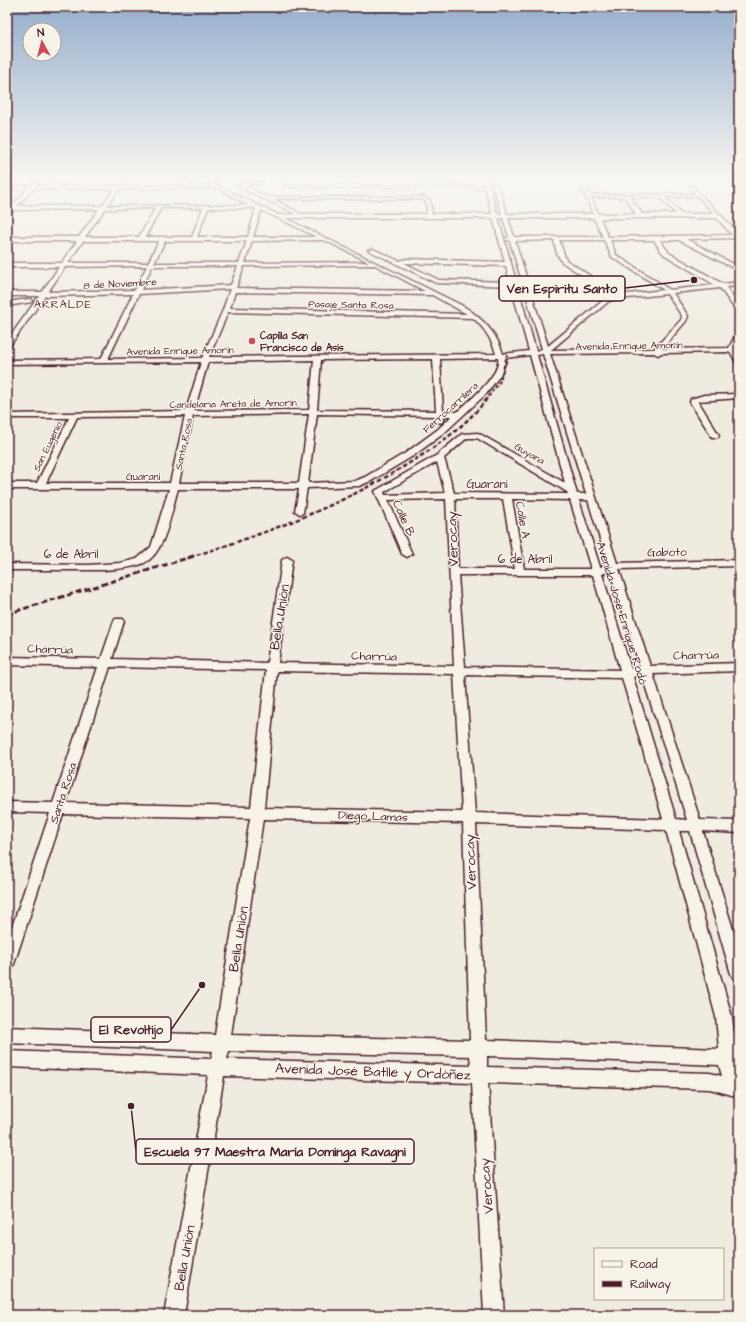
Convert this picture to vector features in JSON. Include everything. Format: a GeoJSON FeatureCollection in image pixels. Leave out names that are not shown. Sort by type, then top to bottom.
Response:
{"type":"FeatureCollection","features":[{"type":"Feature","properties":{"kind":"street"},"geometry":{"type":"LineString","coordinates":[[7,346],[42,297],[78,242]]}},
{"type":"Feature","properties":{"kind":"street"},"geometry":{"type":"LineString","coordinates":[[103,361],[162,242]]}},
{"type":"Feature","properties":{"kind":"street","name":"Santa Rosa"},"geometry":{"type":"LineString","coordinates":[[135,563],[151,554],[156,547],[174,487],[189,414],[205,359],[226,310],[249,242]]}},
{"type":"Feature","properties":{"kind":"street"},"geometry":{"type":"LineString","coordinates":[[331,242],[475,316],[498,347],[501,356]]}},
{"type":"Feature","properties":{"kind":"street","name":"Avenida José Enrique Rodó"},"geometry":{"type":"LineString","coordinates":[[507,242],[508,264],[514,284],[542,353],[572,493],[627,674],[724,1017],[732,1054],[726,1063],[727,1070],[730,1078],[739,1088]]}},
{"type":"Feature","properties":{"kind":"street","name":"Avenida José Enrique Rodó"},"geometry":{"type":"LineString","coordinates":[[508,242],[542,353],[615,566],[695,825],[739,974]]}},
{"type":"Feature","properties":{"kind":"street"},"geometry":{"type":"LineString","coordinates":[[557,242],[560,254],[564,261],[618,297],[739,284]]}},
{"type":"Feature","properties":{"kind":"street"},"geometry":{"type":"LineString","coordinates":[[608,242],[614,256],[669,291],[679,304],[685,317],[657,352]]}},
{"type":"Feature","properties":{"kind":"street"},"geometry":{"type":"LineString","coordinates":[[658,242],[666,254],[722,286],[739,310]]}},
{"type":"Feature","properties":{"kind":"street"},"geometry":{"type":"LineString","coordinates":[[687,242],[739,269]]}},
{"type":"Feature","properties":{"kind":"street"},"geometry":{"type":"LineString","coordinates":[[371,250],[438,282],[514,284]]}},
{"type":"Feature","properties":{"kind":"street"},"geometry":{"type":"LineString","coordinates":[[398,263],[407,261],[508,264]]}},
{"type":"Feature","properties":{"kind":"street"},"geometry":{"type":"LineString","coordinates":[[7,265],[151,266],[377,264]]}},
{"type":"Feature","properties":{"kind":"street","name":"8 de Noviembre"},"geometry":{"type":"LineString","coordinates":[[7,294],[42,297],[233,290],[435,294]]}},
{"type":"Feature","properties":{"kind":"street"},"geometry":{"type":"LineString","coordinates":[[7,304],[42,297]]}},
{"type":"Feature","properties":{"kind":"street"},"geometry":{"type":"LineString","coordinates":[[542,353],[617,301],[618,297]]}},
{"type":"Feature","properties":{"kind":"street","name":"Pasaje Santa Rosa"},"geometry":{"type":"LineString","coordinates":[[226,310],[475,316]]}},
{"type":"Feature","properties":{"kind":"street"},"geometry":{"type":"LineString","coordinates":[[739,334],[736,351],[739,360]]}},
{"type":"Feature","properties":{"kind":"street","name":"Avenida Enrique Amorín"},"geometry":{"type":"LineString","coordinates":[[7,362],[501,356],[542,353],[736,351]]}},
{"type":"Feature","properties":{"kind":"street"},"geometry":{"type":"LineString","coordinates":[[436,356],[440,432]]}},
{"type":"Feature","properties":{"kind":"street","name":"Ferrocarrilera"},"geometry":{"type":"LineString","coordinates":[[304,486],[356,484],[368,479],[410,454],[440,432],[484,392],[501,365],[501,356]]}},
{"type":"Feature","properties":{"kind":"street"},"geometry":{"type":"LineString","coordinates":[[300,511],[313,412],[318,358]]}},
{"type":"Feature","properties":{"kind":"street"},"geometry":{"type":"LineString","coordinates":[[714,435],[694,402],[694,399],[704,397],[739,396]]}},
{"type":"Feature","properties":{"kind":"street","name":"Candelaria Areta de Amorín"},"geometry":{"type":"LineString","coordinates":[[7,416],[313,412],[460,414]]}},
{"type":"Feature","properties":{"kind":"street","name":"San Eugenio"},"geometry":{"type":"LineString","coordinates":[[40,486],[74,416]]}},
{"type":"Feature","properties":{"kind":"street","name":"Guyana"},"geometry":{"type":"LineString","coordinates":[[440,457],[465,436],[478,435],[572,493]]}},
{"type":"Feature","properties":{"kind":"street"},"geometry":{"type":"LineString","coordinates":[[380,495],[440,457]]}},
{"type":"Feature","properties":{"kind":"street","name":"Verocay"},"geometry":{"type":"LineString","coordinates":[[440,457],[450,496],[453,572],[469,818],[479,1074],[494,1315]]}},
{"type":"Feature","properties":{"kind":"street","name":"Guaraní"},"geometry":{"type":"LineString","coordinates":[[7,486],[304,486]]}},
{"type":"Feature","properties":{"kind":"street","name":"Guaraní"},"geometry":{"type":"LineString","coordinates":[[380,495],[507,496],[572,493],[592,497]]}},
{"type":"Feature","properties":{"kind":"street","name":"Calle B"},"geometry":{"type":"LineString","coordinates":[[380,495],[407,554]]}},
{"type":"Feature","properties":{"kind":"street","name":"Calle A"},"geometry":{"type":"LineString","coordinates":[[507,496],[520,572]]}},
{"type":"Feature","properties":{"kind":"street","name":"Bella Unión"},"geometry":{"type":"LineString","coordinates":[[174,1315],[222,1043],[257,813],[272,666],[288,560]]}},
{"type":"Feature","properties":{"kind":"street","name":"6 de Abril"},"geometry":{"type":"LineString","coordinates":[[7,567],[97,567],[135,563]]}},
{"type":"Feature","properties":{"kind":"street","name":"Gaboto"},"geometry":{"type":"LineString","coordinates":[[597,572],[615,566],[739,563]]}},
{"type":"Feature","properties":{"kind":"street","name":"6 de Abril"},"geometry":{"type":"LineString","coordinates":[[453,572],[597,572]]}},
{"type":"Feature","properties":{"kind":"street","name":"Santa Rosa"},"geometry":{"type":"LineString","coordinates":[[7,964],[119,621]]}},
{"type":"Feature","properties":{"kind":"street","name":"Charrúa"},"geometry":{"type":"LineString","coordinates":[[7,661],[272,666],[460,672],[627,674],[647,670],[739,667]]}},
{"type":"Feature","properties":{"kind":"street","name":"Diego Lamas"},"geometry":{"type":"LineString","coordinates":[[7,807],[469,818],[671,826],[695,825],[739,827]]}},
{"type":"Feature","properties":{"kind":"street","name":"Avenida José Batlle y Ordóñez"},"geometry":{"type":"LineString","coordinates":[[7,1035],[222,1043],[732,1054]]}},
{"type":"Feature","properties":{"kind":"street","name":"Avenida José Batlle y Ordóñez"},"geometry":{"type":"LineString","coordinates":[[7,1059],[217,1067],[710,1081],[739,1088]]}},
{"type":"Feature","properties":{"kind":"railway"},"geometry":{"type":"LineString","coordinates":[[485,401],[500,381],[507,355]]}},
{"type":"Feature","properties":{"kind":"railway"},"geometry":{"type":"LineString","coordinates":[[190,557],[276,528],[359,492],[442,442],[470,418],[486,400]]}},
{"type":"Feature","properties":{"kind":"railway"},"geometry":{"type":"LineString","coordinates":[[7,614],[194,556]]}},
{"type":"Feature","properties":{"kind":"place","name":"Ven Espiritu Santo"},"geometry":{"type":"Point","coordinates":[694,280]}},
{"type":"Feature","properties":{"kind":"place","name":"Capilla San Francisco de Asís"},"geometry":{"type":"Point","coordinates":[252,341]}},
{"type":"Feature","properties":{"kind":"place","name":"El Revoltijo"},"geometry":{"type":"Point","coordinates":[202,985]}},
{"type":"Feature","properties":{"kind":"place","name":"Escuela 97 Maestra María Dominga Ravagni"},"geometry":{"type":"Point","coordinates":[131,1106]}},
{"type":"Feature","properties":{"kind":"district","name":"ARRALDE"},"geometry":{"type":"Point","coordinates":[63,304]}}]}
